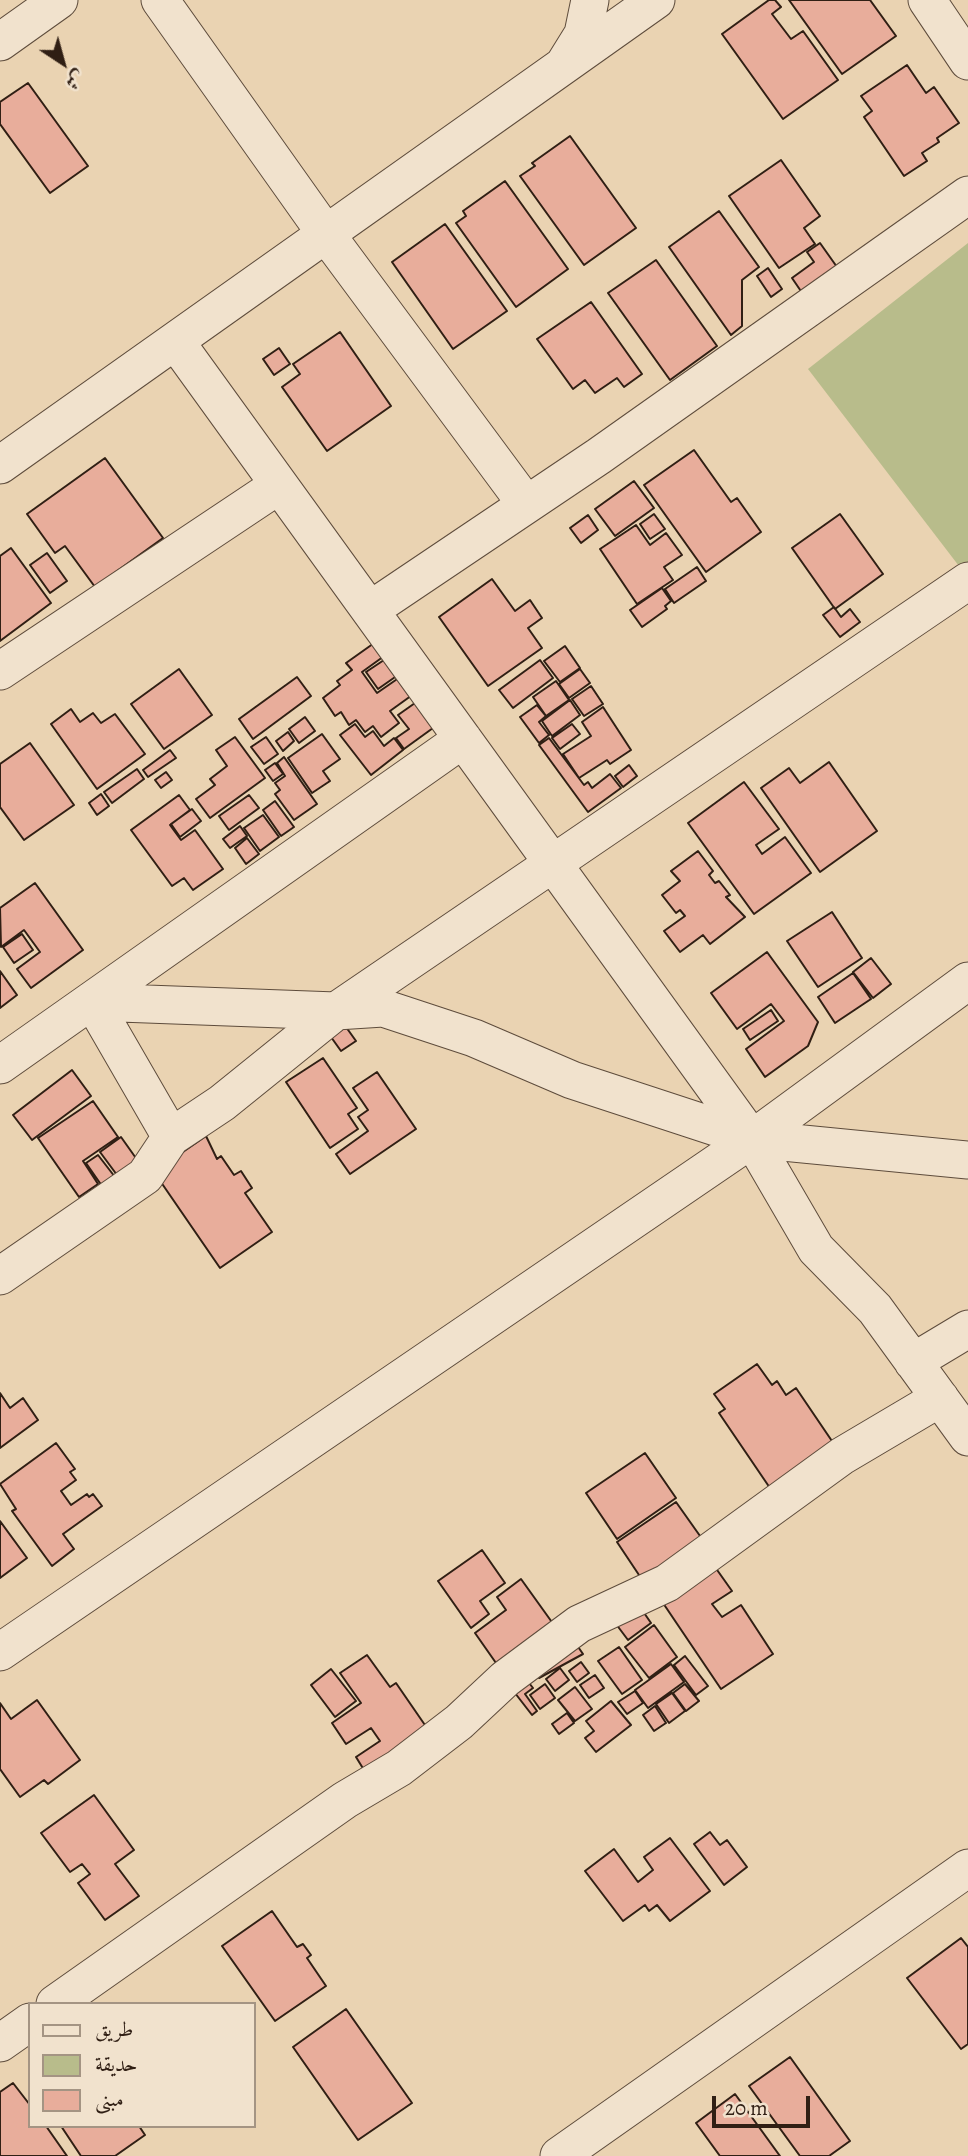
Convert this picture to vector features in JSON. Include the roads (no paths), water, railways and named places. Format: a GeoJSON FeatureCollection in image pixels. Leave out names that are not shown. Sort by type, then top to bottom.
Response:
{"type":"FeatureCollection","features":[{"type":"Feature","properties":{"kind":"street"},"geometry":{"type":"LineString","coordinates":[[0,42],[59,0]]}},
{"type":"Feature","properties":{"kind":"street"},"geometry":{"type":"LineString","coordinates":[[160,0],[326,234],[526,504]]}},
{"type":"Feature","properties":{"kind":"street"},"geometry":{"type":"LineString","coordinates":[[563,66],[583,34],[590,0]]}},
{"type":"Feature","properties":{"kind":"street"},"geometry":{"type":"LineString","coordinates":[[0,465],[656,0]]}},
{"type":"Feature","properties":{"kind":"street"},"geometry":{"type":"LineString","coordinates":[[927,0],[968,61]]}},
{"type":"Feature","properties":{"kind":"street"},"geometry":{"type":"LineString","coordinates":[[370,610],[968,195]]}},
{"type":"Feature","properties":{"kind":"street"},"geometry":{"type":"LineString","coordinates":[[176,342],[752,1139],[816,1249],[875,1309],[968,1437]]}},
{"type":"Feature","properties":{"kind":"street"},"geometry":{"type":"LineString","coordinates":[[0,671],[279,485]]}},
{"type":"Feature","properties":{"kind":"street"},"geometry":{"type":"LineString","coordinates":[[0,1276],[145,1175],[171,1137],[222,1103],[336,1010],[968,581]]}},
{"type":"Feature","properties":{"kind":"street"},"geometry":{"type":"LineString","coordinates":[[0,1065],[463,739]]}},
{"type":"Feature","properties":{"kind":"street"},"geometry":{"type":"LineString","coordinates":[[0,1652],[752,1139],[968,981]]}},
{"type":"Feature","properties":{"kind":"street"},"geometry":{"type":"LineString","coordinates":[[93,1002],[336,1010],[383,1008],[474,1038],[572,1080],[752,1139],[968,1160]]}},
{"type":"Feature","properties":{"kind":"street"},"geometry":{"type":"LineString","coordinates":[[93,1002],[171,1137]]}},
{"type":"Feature","properties":{"kind":"street"},"geometry":{"type":"LineString","coordinates":[[913,1362],[968,1329]]}},
{"type":"Feature","properties":{"kind":"street"},"geometry":{"type":"LineString","coordinates":[[58,2002],[345,1800],[399,1768],[459,1722],[505,1679],[579,1624],[667,1583],[842,1456],[940,1398]]}},
{"type":"Feature","properties":{"kind":"street"},"geometry":{"type":"LineString","coordinates":[[559,2156],[968,1868]]}},
{"type":"Feature","properties":{"kind":"street"},"geometry":{"type":"LineString","coordinates":[[0,2042],[28,2023]]}}]}
